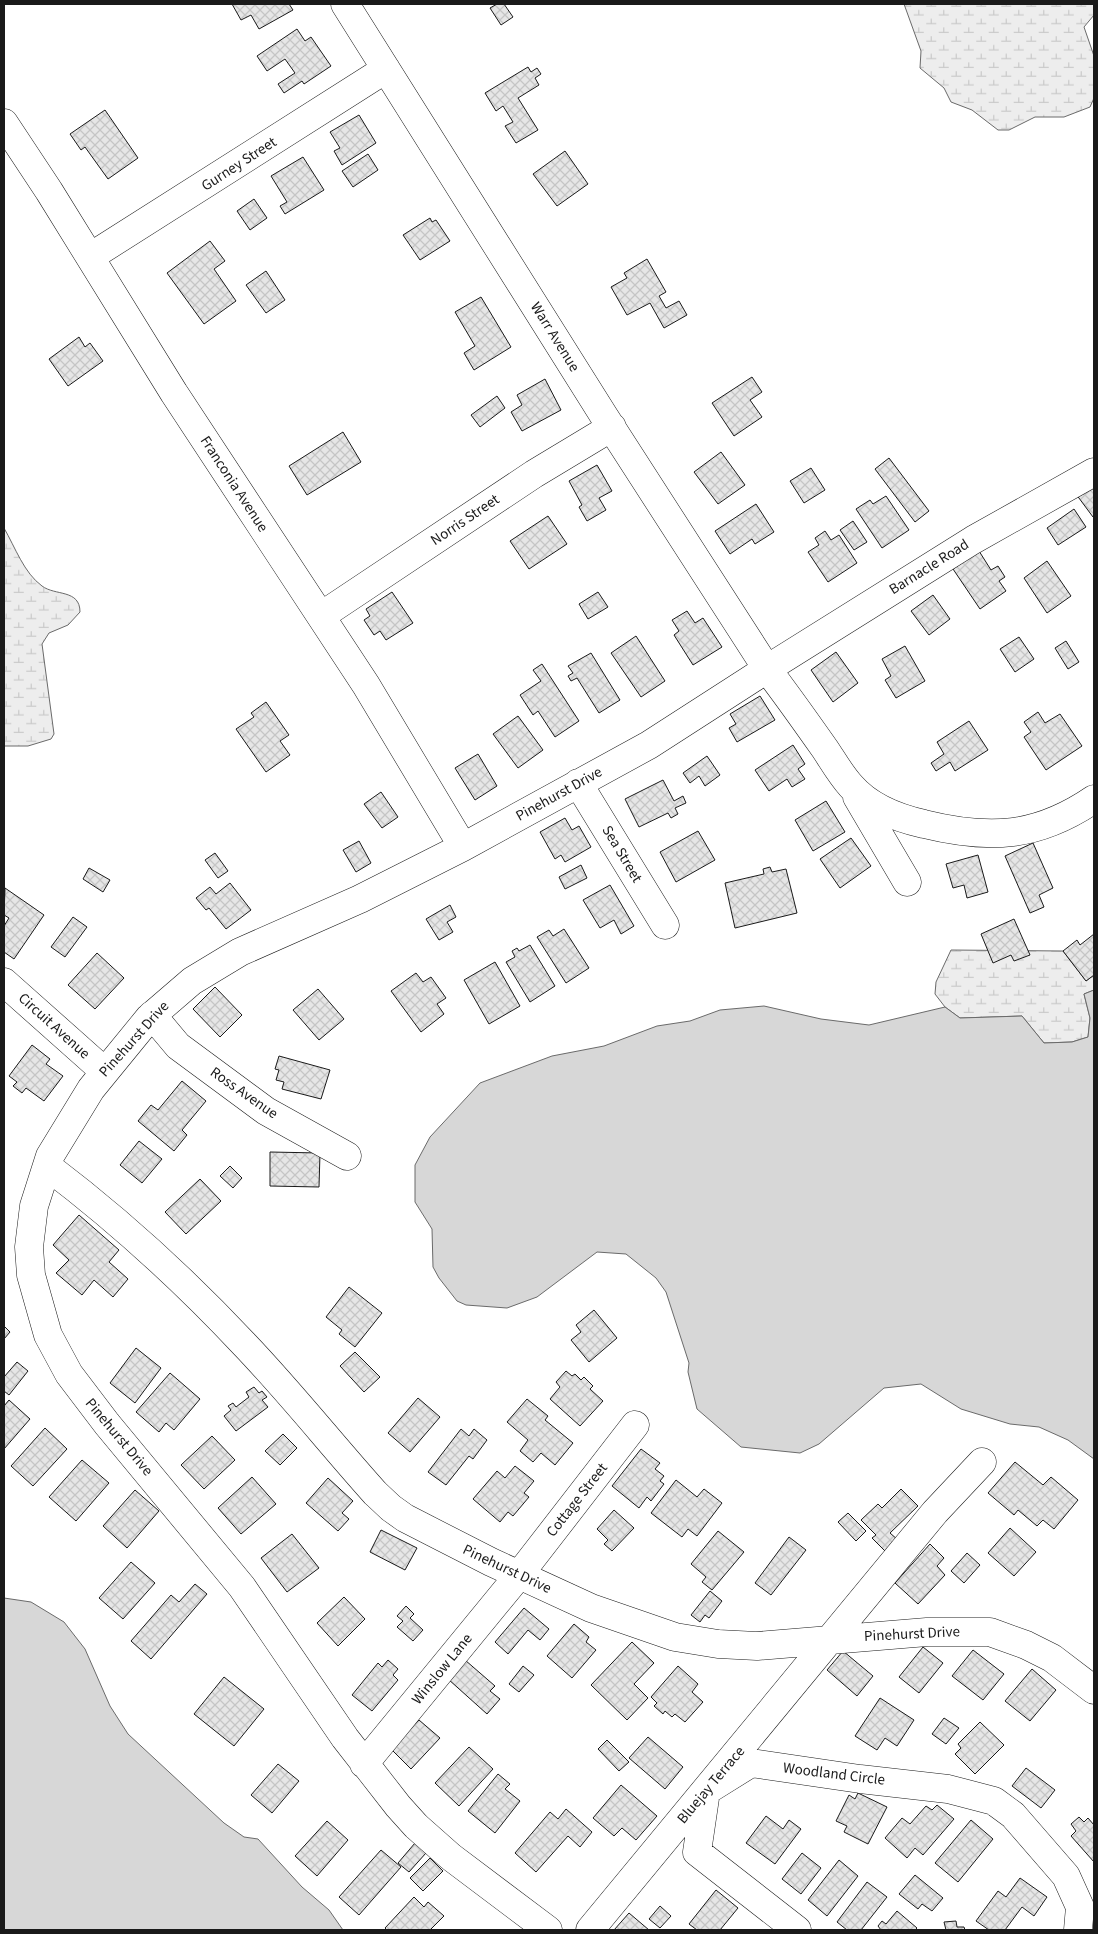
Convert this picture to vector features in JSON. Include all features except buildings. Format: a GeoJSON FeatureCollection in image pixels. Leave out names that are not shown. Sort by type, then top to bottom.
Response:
{"type":"FeatureCollection","features":[{"type":"Feature","properties":{"kind":"street","name":"Warr Avenue"},"geometry":{"type":"LineString","coordinates":[[345,4],[767,669]]}},
{"type":"Feature","properties":{"kind":"street","name":"Gurney Street"},"geometry":{"type":"LineString","coordinates":[[90,257],[386,69]]}},
{"type":"Feature","properties":{"kind":"street","name":"Franconia Avenue"},"geometry":{"type":"LineString","coordinates":[[4,123],[174,393],[366,685],[463,847]]}},
{"type":"Feature","properties":{"kind":"street","name":"Norris Street"},"geometry":{"type":"LineString","coordinates":[[321,616],[534,474],[612,427]]}},
{"type":"Feature","properties":{"kind":"street","name":"Barnacle Road"},"geometry":{"type":"LineString","coordinates":[[767,669],[973,540],[1094,472]]}},
{"type":"Feature","properties":{"kind":"street","name":"Pinehurst Drive"},"geometry":{"type":"LineString","coordinates":[[548,1930],[450,1857],[416,1826],[364,1764],[242,1587],[107,1424],[69,1374],[53,1348],[33,1283],[29,1253],[34,1206],[46,1166],[72,1118],[104,1071],[152,1015],[192,981],[233,956],[360,899],[463,847],[649,744],[767,669]]}},
{"type":"Feature","properties":{"kind":"street"},"geometry":{"type":"LineString","coordinates":[[767,669],[852,787],[907,882]]}},
{"type":"Feature","properties":{"kind":"street","name":"Sea Street"},"geometry":{"type":"LineString","coordinates":[[578,783],[666,925]]}},
{"type":"Feature","properties":{"kind":"street"},"geometry":{"type":"LineString","coordinates":[[852,787],[880,809],[896,817],[974,834],[1012,833],[1044,826],[1094,800]]}},
{"type":"Feature","properties":{"kind":"street","name":"Circuit Avenue"},"geometry":{"type":"LineString","coordinates":[[4,982],[104,1071]]}},
{"type":"Feature","properties":{"kind":"street","name":"Ross Avenue"},"geometry":{"type":"LineString","coordinates":[[152,1015],[178,1046],[266,1111],[347,1156]]}},
{"type":"Feature","properties":{"kind":"street","name":"Pinehurst Drive"},"geometry":{"type":"LineString","coordinates":[[46,1166],[85,1195],[138,1241],[218,1317],[284,1388],[375,1493],[391,1508],[428,1530],[591,1608],[628,1622],[683,1638],[718,1644],[757,1646],[926,1632],[990,1632],[1014,1640],[1052,1658],[1094,1690]]}},
{"type":"Feature","properties":{"kind":"street","name":"Cottage Street"},"geometry":{"type":"LineString","coordinates":[[519,1575],[635,1425]]}},
{"type":"Feature","properties":{"kind":"street","name":"Bluejay Terrace"},"geometry":{"type":"LineString","coordinates":[[590,1930],[935,1512],[982,1462]]}},
{"type":"Feature","properties":{"kind":"street","name":"Winslow Lane"},"geometry":{"type":"LineString","coordinates":[[364,1764],[519,1575]]}},
{"type":"Feature","properties":{"kind":"street","name":"Woodland Circle"},"geometry":{"type":"LineString","coordinates":[[706,1791],[751,1763],[948,1789],[994,1801],[1013,1815],[1066,1876],[1080,1907],[1078,1930]]}},
{"type":"Feature","properties":{"kind":"street"},"geometry":{"type":"LineString","coordinates":[[706,1791],[697,1852],[797,1930]]}},
{"type":"Feature","properties":{"kind":"green space"},"geometry":{"type":"Polygon","coordinates":[[[904,4],[1094,4],[1094,15],[1084,27],[1094,56],[1094,98],[1090,107],[1064,117],[1035,117],[1009,130],[998,130],[972,110],[951,102],[944,88],[920,68],[921,51],[904,4]]]}},
{"type":"Feature","properties":{"kind":"green space"},"geometry":{"type":"Polygon","coordinates":[[[4,528],[20,559],[36,581],[47,589],[71,596],[79,605],[80,612],[68,625],[49,633],[42,644],[54,734],[51,739],[28,746],[4,746],[4,528]]]}},
{"type":"Feature","properties":{"kind":"green space"},"geometry":{"type":"Polygon","coordinates":[[[951,950],[1063,951],[1086,981],[1094,975],[1094,990],[1084,994],[1090,1018],[1088,1037],[1072,1042],[1044,1043],[1022,1016],[960,1018],[945,1007],[935,994],[936,982],[951,950]]]}},
{"type":"Feature","properties":{"kind":"shaded area"},"geometry":{"type":"Polygon","coordinates":[[[1094,990],[1094,1459],[1068,1440],[1039,1427],[1010,1424],[961,1409],[921,1384],[884,1388],[819,1444],[800,1453],[741,1447],[697,1409],[688,1372],[689,1363],[666,1292],[656,1278],[626,1254],[597,1252],[537,1297],[507,1308],[466,1305],[457,1301],[433,1267],[432,1229],[415,1202],[415,1165],[430,1137],[480,1083],[552,1056],[604,1046],[657,1026],[690,1021],[720,1010],[764,1006],[821,1019],[869,1025],[945,1007],[960,1018],[1022,1016],[1044,1043],[1072,1042],[1088,1037],[1090,1018],[1084,994],[1094,990]]]}},
{"type":"Feature","properties":{"kind":"shaded area"},"geometry":{"type":"Polygon","coordinates":[[[4,1598],[31,1602],[64,1622],[85,1649],[110,1706],[128,1734],[224,1823],[244,1837],[258,1839],[302,1887],[329,1910],[343,1930],[4,1930],[4,1598]]]}}]}
